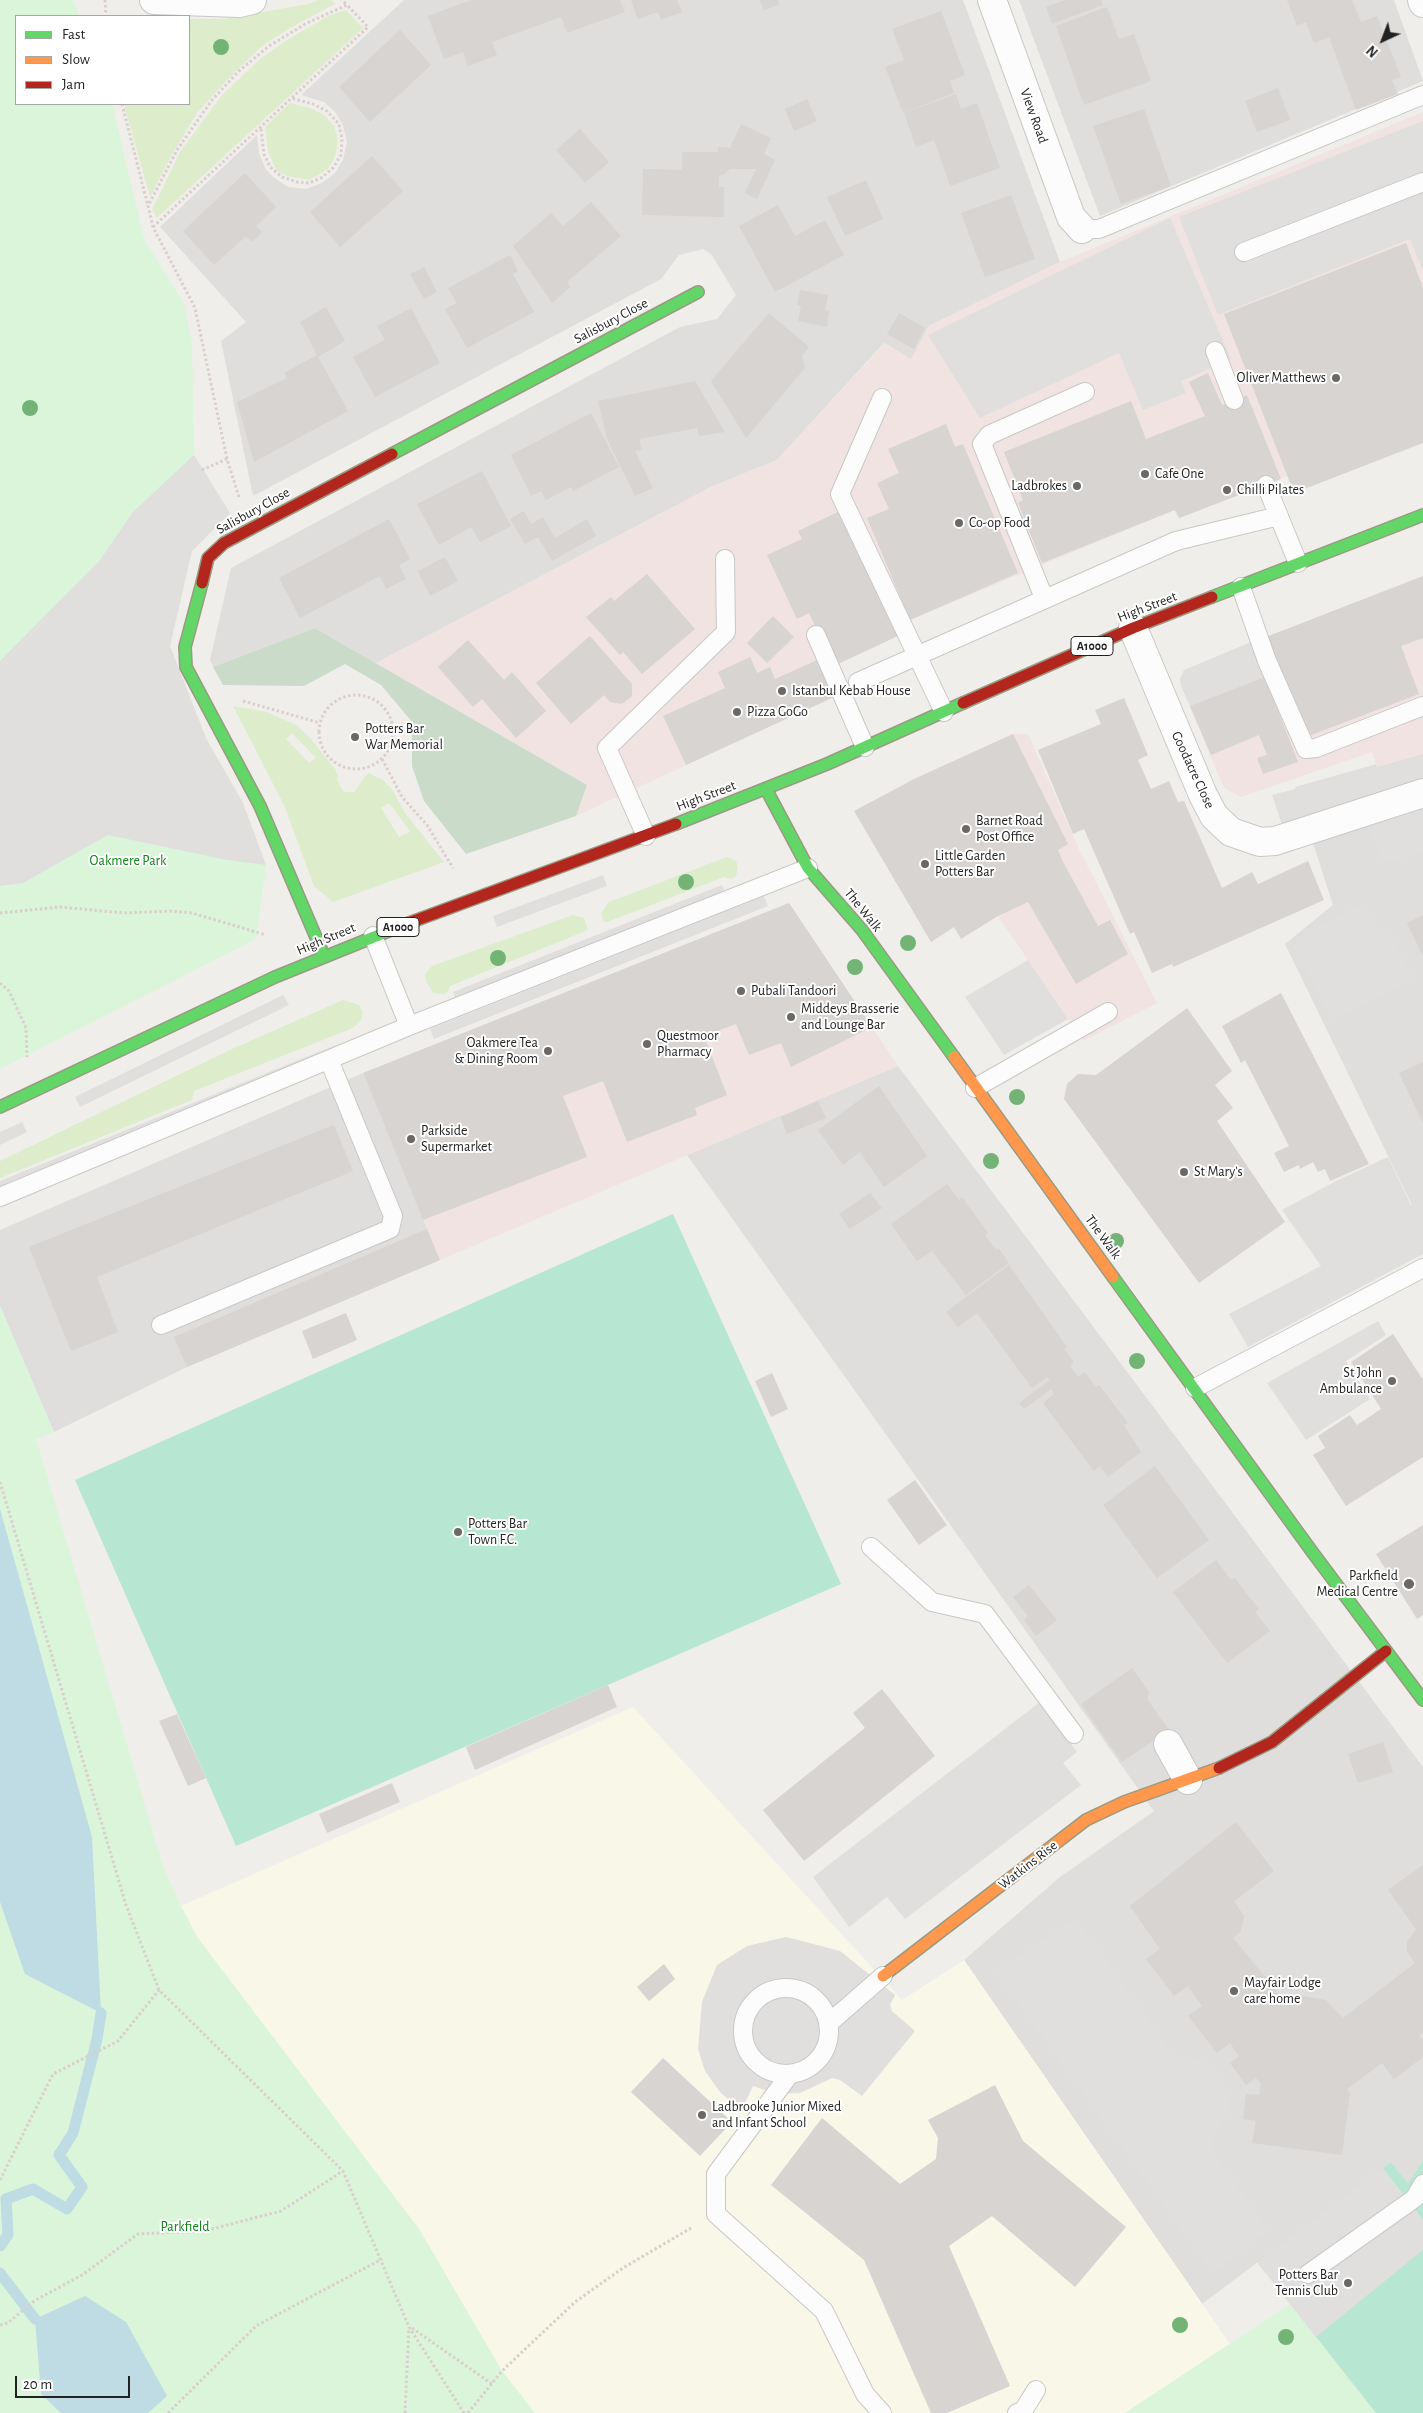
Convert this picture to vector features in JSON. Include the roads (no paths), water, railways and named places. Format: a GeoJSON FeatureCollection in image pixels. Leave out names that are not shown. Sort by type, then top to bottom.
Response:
{"type":"FeatureCollection","features":[{"type":"Feature","properties":{"kind":"street"},"geometry":{"type":"LineString","coordinates":[[154,0],[239,3],[252,0]]}},
{"type":"Feature","properties":{"kind":"street","name":"View Road"},"geometry":{"type":"LineString","coordinates":[[992,0],[1071,217],[1082,228]]}},
{"type":"Feature","properties":{"kind":"street","name":"Salisbury Close"},"geometry":{"type":"LineString","coordinates":[[324,956],[260,806],[186,667],[185,647],[208,558],[224,543],[248,529],[698,292]]}},
{"type":"Feature","properties":{"kind":"street","name":"High Street"},"geometry":{"type":"LineString","coordinates":[[0,1107],[275,977],[324,956],[373,936],[646,836],[766,789],[1133,628],[1423,515]]}},
{"type":"Feature","properties":{"kind":"street","name":"Goodacre Close"},"geometry":{"type":"LineString","coordinates":[[1133,628],[1203,795],[1214,816],[1231,832],[1260,842],[1275,841],[1423,793]]}},
{"type":"Feature","properties":{"kind":"street","name":"The Walk"},"geometry":{"type":"LineString","coordinates":[[766,789],[808,868],[862,930],[975,1088],[1423,1700]]}},
{"type":"Feature","properties":{"kind":"street","name":"Watkins Rise"},"geometry":{"type":"LineString","coordinates":[[883,1976],[1086,1820],[1124,1802],[1215,1770],[1272,1742],[1386,1651]]}},
{"type":"Feature","properties":{"kind":"street"},"geometry":{"type":"LineString","coordinates":[[1168,1744],[1188,1780]]}},
{"type":"Feature","properties":{"kind":"lane"},"geometry":{"type":"LineString","coordinates":[[1082,228],[1099,229],[1423,95]]}},
{"type":"Feature","properties":{"kind":"lane"},"geometry":{"type":"LineString","coordinates":[[1244,252],[1423,182]]}},
{"type":"Feature","properties":{"kind":"lane"},"geometry":{"type":"LineString","coordinates":[[1215,352],[1234,400]]}},
{"type":"Feature","properties":{"kind":"lane"},"geometry":{"type":"LineString","coordinates":[[1044,598],[982,444],[988,434],[1085,392]]}},
{"type":"Feature","properties":{"kind":"lane"},"geometry":{"type":"LineString","coordinates":[[882,398],[840,494],[944,712]]}},
{"type":"Feature","properties":{"kind":"lane"},"geometry":{"type":"LineString","coordinates":[[1266,485],[1298,563]]}},
{"type":"Feature","properties":{"kind":"lane"},"geometry":{"type":"LineString","coordinates":[[858,682],[1176,541],[1279,516]]}},
{"type":"Feature","properties":{"kind":"lane"},"geometry":{"type":"LineString","coordinates":[[646,836],[607,748],[726,632],[725,559]]}},
{"type":"Feature","properties":{"kind":"lane"},"geometry":{"type":"LineString","coordinates":[[1240,587],[1301,742],[1306,749],[1316,748],[1423,706]]}},
{"type":"Feature","properties":{"kind":"lane"},"geometry":{"type":"LineString","coordinates":[[816,635],[865,747]]}},
{"type":"Feature","properties":{"kind":"lane"},"geometry":{"type":"LineString","coordinates":[[0,1196],[409,1026],[808,868]]}},
{"type":"Feature","properties":{"kind":"lane"},"geometry":{"type":"LineString","coordinates":[[373,936],[409,1026]]}},
{"type":"Feature","properties":{"kind":"lane"},"geometry":{"type":"LineString","coordinates":[[975,1088],[1108,1012]]}},
{"type":"Feature","properties":{"kind":"lane"},"geometry":{"type":"LineString","coordinates":[[161,1326],[390,1229],[392,1216],[329,1060]]}},
{"type":"Feature","properties":{"kind":"lane"},"geometry":{"type":"LineString","coordinates":[[1195,1388],[1423,1268]]}},
{"type":"Feature","properties":{"kind":"lane"},"geometry":{"type":"LineString","coordinates":[[871,1547],[932,1602],[985,1614],[1074,1734]]}},
{"type":"Feature","properties":{"kind":"lane"},"geometry":{"type":"LineString","coordinates":[[828,2024],[883,1976]]}},
{"type":"Feature","properties":{"kind":"lane"},"geometry":{"type":"LineString","coordinates":[[787,1988],[802,1991],[814,1999],[824,2010],[828,2024],[828,2039],[823,2053],[814,2064],[802,2071],[790,2074],[763,2068],[753,2058],[746,2046],[743,2033],[750,2007],[759,1997],[772,1990],[787,1988]]}},
{"type":"Feature","properties":{"kind":"lane"},"geometry":{"type":"LineString","coordinates":[[790,2074],[716,2174],[716,2214],[824,2311],[865,2394],[882,2413]]}},
{"type":"Feature","properties":{"kind":"lane"},"geometry":{"type":"LineString","coordinates":[[1308,2274],[1415,2198],[1423,2184]]}},
{"type":"Feature","properties":{"kind":"lane"},"geometry":{"type":"LineString","coordinates":[[1017,2413],[1023,2410],[1036,2390]]}},
{"type":"Feature","properties":{"kind":"water"},"geometry":{"type":"Polygon","coordinates":[[[0,1509],[92,1837],[101,2013],[25,1974],[0,1902],[0,1509]]]}},
{"type":"Feature","properties":{"kind":"water"},"geometry":{"type":"Polygon","coordinates":[[[85,2296],[126,2322],[167,2396],[148,2413],[61,2413],[41,2394],[35,2319],[85,2296]]]}},
{"type":"Feature","properties":{"kind":"waterway"},"geometry":{"type":"LineString","coordinates":[[0,2246],[8,2235],[6,2199],[33,2189],[67,2209],[82,2187],[59,2155],[73,2133],[97,2039],[101,2013]]}},
{"type":"Feature","properties":{"kind":"waterway"},"geometry":{"type":"LineString","coordinates":[[0,2273],[35,2319]]}},
{"type":"Feature","properties":{"kind":"place","name":"Oliver Matthews"},"geometry":{"type":"Point","coordinates":[1336,378]}},
{"type":"Feature","properties":{"kind":"place","name":"Cafe One"},"geometry":{"type":"Point","coordinates":[1145,474]}},
{"type":"Feature","properties":{"kind":"place","name":"Ladbrokes"},"geometry":{"type":"Point","coordinates":[1077,486]}},
{"type":"Feature","properties":{"kind":"place","name":"Chilli Pilates"},"geometry":{"type":"Point","coordinates":[1227,490]}},
{"type":"Feature","properties":{"kind":"place","name":"Co-op Food"},"geometry":{"type":"Point","coordinates":[959,523]}},
{"type":"Feature","properties":{"kind":"place","name":"Istanbul Kebab House"},"geometry":{"type":"Point","coordinates":[782,691]}},
{"type":"Feature","properties":{"kind":"place","name":"Pizza GoGo"},"geometry":{"type":"Point","coordinates":[737,712]}},
{"type":"Feature","properties":{"kind":"place","name":"Potters Bar War Memorial"},"geometry":{"type":"Point","coordinates":[355,737]}},
{"type":"Feature","properties":{"kind":"place","name":"Barnet Road Post Office"},"geometry":{"type":"Point","coordinates":[966,829]}},
{"type":"Feature","properties":{"kind":"place","name":"Little Garden Potters Bar"},"geometry":{"type":"Point","coordinates":[925,864]}},
{"type":"Feature","properties":{"kind":"place","name":"Pubali Tandoori"},"geometry":{"type":"Point","coordinates":[741,991]}},
{"type":"Feature","properties":{"kind":"place","name":"Middeys Brasserie and Lounge Bar"},"geometry":{"type":"Point","coordinates":[791,1017]}},
{"type":"Feature","properties":{"kind":"place","name":"Questmoor Pharmacy"},"geometry":{"type":"Point","coordinates":[647,1044]}},
{"type":"Feature","properties":{"kind":"place","name":"Oakmere Tea & Dining Room"},"geometry":{"type":"Point","coordinates":[548,1051]}},
{"type":"Feature","properties":{"kind":"place","name":"Parkside Supermarket"},"geometry":{"type":"Point","coordinates":[411,1139]}},
{"type":"Feature","properties":{"kind":"place","name":"St Mary's"},"geometry":{"type":"Point","coordinates":[1184,1172]}},
{"type":"Feature","properties":{"kind":"place","name":"St John Ambulance"},"geometry":{"type":"Point","coordinates":[1392,1381]}},
{"type":"Feature","properties":{"kind":"place","name":"Potters Bar Town F.C."},"geometry":{"type":"Point","coordinates":[458,1532]}},
{"type":"Feature","properties":{"kind":"place","name":"Parkfield Medical Centre"},"geometry":{"type":"Point","coordinates":[1409,1584]}},
{"type":"Feature","properties":{"kind":"place","name":"Mayfair Lodge care home"},"geometry":{"type":"Point","coordinates":[1234,1991]}},
{"type":"Feature","properties":{"kind":"place","name":"Ladbrooke Junior Mixed and Infant School"},"geometry":{"type":"Point","coordinates":[702,2115]}},
{"type":"Feature","properties":{"kind":"place","name":"Potters Bar Tennis Club"},"geometry":{"type":"Point","coordinates":[1348,2283]}},
{"type":"Feature","properties":{"kind":"park label","name":"Oakmere Park"},"geometry":{"type":"Point","coordinates":[128,861]}},
{"type":"Feature","properties":{"kind":"park label","name":"Parkfield"},"geometry":{"type":"Point","coordinates":[185,2227]}}]}
